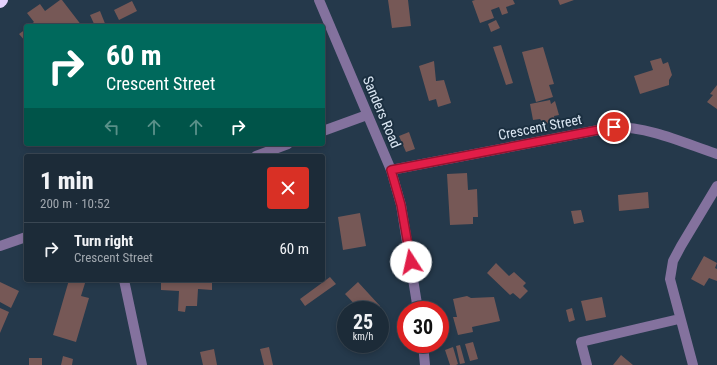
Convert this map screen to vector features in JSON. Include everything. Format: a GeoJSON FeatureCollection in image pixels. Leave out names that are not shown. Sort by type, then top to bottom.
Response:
{"type":"FeatureCollection","features":[{"type":"Feature","properties":{"kind":"street","name":"Sanders Road"},"geometry":{"type":"LineString","coordinates":[[319,0],[391,170],[401,205],[417,301]]}},
{"type":"Feature","properties":{"kind":"street"},"geometry":{"type":"LineString","coordinates":[[325,130],[367,114]]}},
{"type":"Feature","properties":{"kind":"street","name":"Crescent Street"},"geometry":{"type":"LineString","coordinates":[[391,170],[614,127],[630,127],[717,154]]}},
{"type":"Feature","properties":{"kind":"street"},"geometry":{"type":"LineString","coordinates":[[261,154],[283,146]]}},
{"type":"Feature","properties":{"kind":"street"},"geometry":{"type":"LineString","coordinates":[[693,365],[670,279],[673,262],[717,186]]}},
{"type":"Feature","properties":{"kind":"street"},"geometry":{"type":"LineString","coordinates":[[0,246],[24,238]]}},
{"type":"Feature","properties":{"kind":"street"},"geometry":{"type":"LineString","coordinates":[[124,282],[142,365]]}},
{"type":"Feature","properties":{"kind":"street"},"geometry":{"type":"LineString","coordinates":[[587,365],[580,342],[680,319]]}},
{"type":"Feature","properties":{"kind":"street"},"geometry":{"type":"LineString","coordinates":[[424,353],[425,365]]}},
{"type":"Feature","properties":{"kind":"building"},"geometry":{"type":"Polygon","coordinates":[[[62,0],[80,24],[32,24],[34,22],[27,13],[40,4],[45,11],[62,0]]]}},
{"type":"Feature","properties":{"kind":"building"},"geometry":{"type":"Polygon","coordinates":[[[388,0],[408,0],[411,26],[392,28],[388,0]]]}},
{"type":"Feature","properties":{"kind":"building"},"geometry":{"type":"Polygon","coordinates":[[[513,0],[515,4],[506,7],[508,13],[502,15],[499,7],[491,10],[494,18],[480,23],[472,1],[513,0]]]}},
{"type":"Feature","properties":{"kind":"building"},"geometry":{"type":"Polygon","coordinates":[[[558,0],[574,0],[560,5],[558,0]]]}},
{"type":"Feature","properties":{"kind":"building"},"geometry":{"type":"Polygon","coordinates":[[[132,1],[137,11],[119,20],[114,10],[132,1]]]}},
{"type":"Feature","properties":{"kind":"building"},"geometry":{"type":"Polygon","coordinates":[[[100,11],[105,24],[94,24],[90,15],[100,11]]]}},
{"type":"Feature","properties":{"kind":"building"},"geometry":{"type":"Polygon","coordinates":[[[496,20],[500,28],[491,32],[488,24],[496,20]]]}},
{"type":"Feature","properties":{"kind":"building"},"geometry":{"type":"Polygon","coordinates":[[[24,30],[24,40],[19,34],[24,30]]]}},
{"type":"Feature","properties":{"kind":"building"},"geometry":{"type":"Polygon","coordinates":[[[501,45],[513,83],[506,85],[493,47],[501,45]]]}},
{"type":"Feature","properties":{"kind":"building"},"geometry":{"type":"Polygon","coordinates":[[[543,47],[554,84],[549,85],[553,97],[536,102],[522,52],[543,47]]]}},
{"type":"Feature","properties":{"kind":"building"},"geometry":{"type":"Polygon","coordinates":[[[661,58],[663,64],[668,62],[672,75],[669,80],[669,85],[640,94],[634,76],[653,70],[650,61],[661,58]]]}},
{"type":"Feature","properties":{"kind":"building"},"geometry":{"type":"Polygon","coordinates":[[[434,61],[436,81],[444,80],[451,103],[438,107],[436,99],[429,101],[419,66],[434,61]]]}},
{"type":"Feature","properties":{"kind":"building"},"geometry":{"type":"Polygon","coordinates":[[[717,85],[717,109],[707,102],[713,95],[710,94],[717,85]]]}},
{"type":"Feature","properties":{"kind":"building"},"geometry":{"type":"Polygon","coordinates":[[[550,100],[551,104],[555,101],[559,115],[554,116],[555,122],[544,124],[540,119],[533,120],[530,104],[550,100]]]}},
{"type":"Feature","properties":{"kind":"building"},"geometry":{"type":"Polygon","coordinates":[[[409,132],[415,149],[406,152],[399,136],[409,132]]]}},
{"type":"Feature","properties":{"kind":"building"},"geometry":{"type":"Polygon","coordinates":[[[467,173],[468,190],[477,189],[478,217],[473,217],[473,224],[450,225],[447,174],[467,173]]]}},
{"type":"Feature","properties":{"kind":"building"},"geometry":{"type":"Polygon","coordinates":[[[648,192],[649,208],[619,211],[618,195],[648,192]]]}},
{"type":"Feature","properties":{"kind":"building"},"geometry":{"type":"Polygon","coordinates":[[[581,210],[584,222],[574,224],[571,211],[581,210]]]}},
{"type":"Feature","properties":{"kind":"building"},"geometry":{"type":"Polygon","coordinates":[[[360,213],[366,246],[343,250],[338,217],[360,213]]]}},
{"type":"Feature","properties":{"kind":"building"},"geometry":{"type":"Polygon","coordinates":[[[704,256],[717,263],[715,268],[717,269],[717,281],[709,278],[704,286],[691,279],[704,256]]]}},
{"type":"Feature","properties":{"kind":"building"},"geometry":{"type":"Polygon","coordinates":[[[496,263],[509,276],[514,272],[526,283],[523,286],[528,291],[520,299],[513,293],[510,295],[487,273],[496,263]]]}},
{"type":"Feature","properties":{"kind":"building"},"geometry":{"type":"Polygon","coordinates":[[[330,277],[336,284],[305,306],[300,299],[330,277]]]}},
{"type":"Feature","properties":{"kind":"building"},"geometry":{"type":"Polygon","coordinates":[[[0,282],[19,291],[11,308],[0,302],[0,282]]]}},
{"type":"Feature","properties":{"kind":"building"},"geometry":{"type":"Polygon","coordinates":[[[68,282],[85,282],[81,296],[89,298],[76,342],[53,335],[68,282]]]}},
{"type":"Feature","properties":{"kind":"building"},"geometry":{"type":"Polygon","coordinates":[[[161,282],[212,282],[212,290],[198,289],[197,306],[186,306],[185,312],[178,311],[179,291],[161,290],[161,282]]]}},
{"type":"Feature","properties":{"kind":"building"},"geometry":{"type":"Polygon","coordinates":[[[358,282],[375,301],[352,301],[345,294],[358,282]]]}},
{"type":"Feature","properties":{"kind":"building"},"geometry":{"type":"Polygon","coordinates":[[[467,296],[471,298],[494,297],[500,321],[472,327],[473,332],[458,335],[453,317],[457,317],[453,299],[467,296]]]}},
{"type":"Feature","properties":{"kind":"building"},"geometry":{"type":"Polygon","coordinates":[[[602,297],[606,317],[586,321],[581,301],[602,297]]]}},
{"type":"Feature","properties":{"kind":"building"},"geometry":{"type":"Polygon","coordinates":[[[0,308],[9,312],[0,333],[0,308]]]}},
{"type":"Feature","properties":{"kind":"building"},"geometry":{"type":"Polygon","coordinates":[[[572,308],[575,320],[569,322],[566,310],[572,308]]]}},
{"type":"Feature","properties":{"kind":"building"},"geometry":{"type":"Polygon","coordinates":[[[473,342],[478,359],[470,361],[465,344],[473,342]]]}},
{"type":"Feature","properties":{"kind":"building"},"geometry":{"type":"Polygon","coordinates":[[[460,345],[465,363],[460,364],[456,346],[460,345]]]}},
{"type":"Feature","properties":{"kind":"building"},"geometry":{"type":"Polygon","coordinates":[[[269,347],[273,365],[264,365],[260,349],[269,347]]]}},
{"type":"Feature","properties":{"kind":"building"},"geometry":{"type":"Polygon","coordinates":[[[453,347],[458,364],[456,365],[450,365],[446,353],[449,353],[449,348],[453,347]]]}},
{"type":"Feature","properties":{"kind":"building"},"geometry":{"type":"Polygon","coordinates":[[[214,349],[217,365],[203,365],[200,352],[214,349]]]}},
{"type":"Feature","properties":{"kind":"building"},"geometry":{"type":"Polygon","coordinates":[[[621,355],[633,365],[613,365],[621,355]]]}},
{"type":"Feature","properties":{"kind":"building"},"geometry":{"type":"Polygon","coordinates":[[[63,356],[73,359],[72,365],[61,365],[63,356]]]}},
{"type":"Feature","properties":{"kind":"building"},"geometry":{"type":"Polygon","coordinates":[[[29,358],[42,358],[42,365],[29,365],[29,358]]]}},
{"type":"Feature","properties":{"kind":"route"},"geometry":{"type":"LineString","coordinates":[[411,262],[401,205],[391,170],[534,144],[614,127]]}}]}
